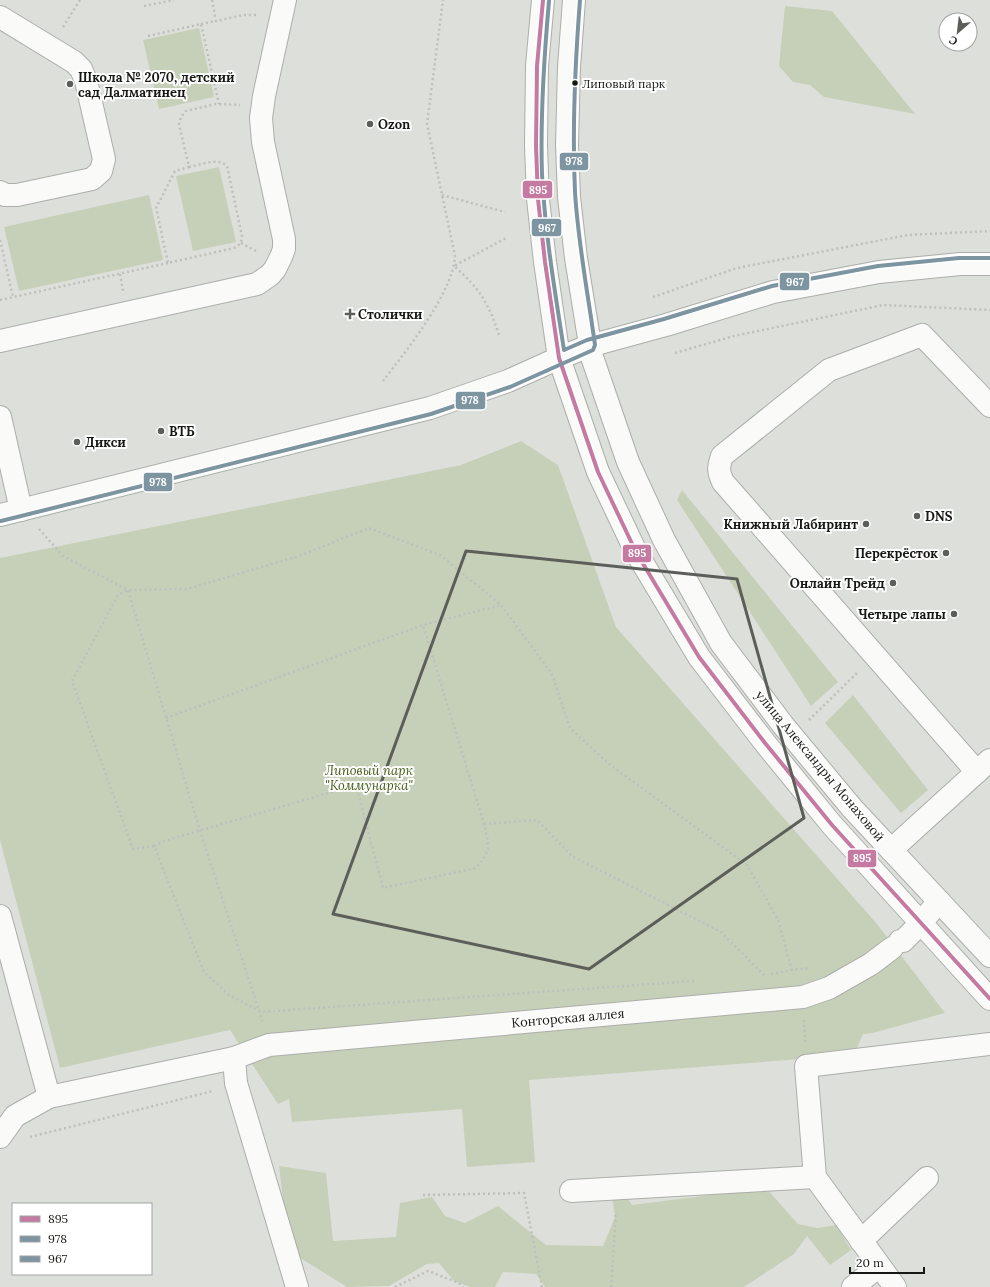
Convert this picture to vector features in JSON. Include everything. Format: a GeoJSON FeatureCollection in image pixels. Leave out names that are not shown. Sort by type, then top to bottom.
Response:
{"type":"FeatureCollection","features":[{"type":"Feature","properties":{"kind":"main road","name":"улица Александры Монаховой"},"geometry":{"type":"LineString","coordinates":[[543,0],[537,66],[536,146],[538,199],[545,262],[559,358],[598,472],[636,552],[699,657],[765,743],[832,825],[990,1000]]}},
{"type":"Feature","properties":{"kind":"main road","name":"улица Александры Монаховой"},"geometry":{"type":"LineString","coordinates":[[574,0],[569,67],[567,153],[576,258],[589,346],[628,462],[664,540],[722,643],[782,725],[852,808],[990,956]]}},
{"type":"Feature","properties":{"kind":"main road"},"geometry":{"type":"LineString","coordinates":[[0,341],[257,284],[270,275],[281,257],[284,239],[261,127],[262,107],[283,10]]}},
{"type":"Feature","properties":{"kind":"main road"},"geometry":{"type":"LineString","coordinates":[[0,17],[74,62],[84,74],[104,160],[103,167],[92,179],[17,196],[5,195],[0,192]]}},
{"type":"Feature","properties":{"kind":"main road"},"geometry":{"type":"LineString","coordinates":[[0,417],[10,512],[430,408],[508,381],[589,346],[666,325],[773,292],[879,272],[960,264],[990,264]]}},
{"type":"Feature","properties":{"kind":"main road"},"geometry":{"type":"LineString","coordinates":[[891,850],[984,766],[875,655],[724,482],[719,473],[719,466],[722,456],[829,370],[922,335],[990,406]]}},
{"type":"Feature","properties":{"kind":"main road","name":"Конторская аллея"},"geometry":{"type":"LineString","coordinates":[[0,1138],[14,1116],[49,1097],[234,1058],[268,1045],[803,997],[830,988],[870,964],[903,941],[921,924],[939,901]]}},
{"type":"Feature","properties":{"kind":"main road"},"geometry":{"type":"LineString","coordinates":[[0,916],[49,1097]]}},
{"type":"Feature","properties":{"kind":"main road"},"geometry":{"type":"LineString","coordinates":[[895,1287],[815,1177],[806,1066],[990,1044]]}},
{"type":"Feature","properties":{"kind":"main road"},"geometry":{"type":"LineString","coordinates":[[234,1058],[236,1083],[297,1287]]}},
{"type":"Feature","properties":{"kind":"main road"},"geometry":{"type":"LineString","coordinates":[[571,1191],[815,1177]]}},
{"type":"Feature","properties":{"kind":"main road"},"geometry":{"type":"LineString","coordinates":[[861,1242],[927,1178]]}},
{"type":"Feature","properties":{"kind":"main road"},"geometry":{"type":"LineString","coordinates":[[853,1287],[879,1266]]}},
{"type":"Feature","properties":{"kind":"path"},"geometry":{"type":"LineString","coordinates":[[50,48],[80,0]]}},
{"type":"Feature","properties":{"kind":"path"},"geometry":{"type":"LineString","coordinates":[[144,6],[174,0]]}},
{"type":"Feature","properties":{"kind":"path"},"geometry":{"type":"LineString","coordinates":[[212,0],[216,21]]}},
{"type":"Feature","properties":{"kind":"path"},"geometry":{"type":"LineString","coordinates":[[383,380],[421,328],[450,278],[454,266],[455,256],[427,124],[443,0]]}},
{"type":"Feature","properties":{"kind":"path"},"geometry":{"type":"LineString","coordinates":[[148,36],[249,14],[283,10]]}},
{"type":"Feature","properties":{"kind":"path"},"geometry":{"type":"LineString","coordinates":[[202,24],[219,104]]}},
{"type":"Feature","properties":{"kind":"path"},"geometry":{"type":"LineString","coordinates":[[189,167],[179,124],[181,117],[186,111],[219,104],[262,107]]}},
{"type":"Feature","properties":{"kind":"path"},"geometry":{"type":"LineString","coordinates":[[0,300],[168,263],[234,248],[240,244],[242,236],[226,166],[224,163],[218,161],[175,171],[156,206],[168,263]]}},
{"type":"Feature","properties":{"kind":"path"},"geometry":{"type":"LineString","coordinates":[[442,195],[505,212]]}},
{"type":"Feature","properties":{"kind":"path"},"geometry":{"type":"LineString","coordinates":[[653,297],[737,268],[908,235],[990,230]]}},
{"type":"Feature","properties":{"kind":"path"},"geometry":{"type":"LineString","coordinates":[[454,266],[508,237]]}},
{"type":"Feature","properties":{"kind":"path"},"geometry":{"type":"LineString","coordinates":[[0,240],[13,297]]}},
{"type":"Feature","properties":{"kind":"path"},"geometry":{"type":"LineString","coordinates":[[454,266],[468,279],[485,301],[491,311],[499,335]]}},
{"type":"Feature","properties":{"kind":"path"},"geometry":{"type":"LineString","coordinates":[[675,353],[734,336],[883,305],[990,310]]}},
{"type":"Feature","properties":{"kind":"path"},"geometry":{"type":"LineString","coordinates":[[10,512],[63,556],[128,590],[200,831],[261,1012],[268,1045]]}},
{"type":"Feature","properties":{"kind":"path"},"geometry":{"type":"LineString","coordinates":[[423,624],[484,824],[489,848],[485,858],[476,868],[383,888],[356,785],[164,841],[154,846],[133,849],[72,681],[118,595],[128,590],[187,589],[299,556],[369,528],[440,555],[501,605],[552,674],[570,728],[609,764],[747,865],[778,920],[791,970],[803,997],[806,1066]]}},
{"type":"Feature","properties":{"kind":"path"},"geometry":{"type":"LineString","coordinates":[[166,718],[423,624],[501,605]]}},
{"type":"Feature","properties":{"kind":"path"},"geometry":{"type":"LineString","coordinates":[[809,721],[875,655]]}},
{"type":"Feature","properties":{"kind":"path"},"geometry":{"type":"LineString","coordinates":[[484,824],[537,820],[572,856],[721,932],[765,976],[771,979]]}},
{"type":"Feature","properties":{"kind":"path"},"geometry":{"type":"LineString","coordinates":[[154,846],[204,972],[229,995],[261,1012],[702,980]]}},
{"type":"Feature","properties":{"kind":"path"},"geometry":{"type":"LineString","coordinates":[[757,976],[765,976],[791,970],[815,968]]}},
{"type":"Feature","properties":{"kind":"path"},"geometry":{"type":"LineString","coordinates":[[25,1138],[208,1093],[236,1083]]}},
{"type":"Feature","properties":{"kind":"path"},"geometry":{"type":"LineString","coordinates":[[611,1287],[617,1189]]}},
{"type":"Feature","properties":{"kind":"path"},"geometry":{"type":"LineString","coordinates":[[423,1195],[524,1193],[542,1287]]}},
{"type":"Feature","properties":{"kind":"path"},"geometry":{"type":"LineString","coordinates":[[395,1287],[428,1270],[463,1287]]}},
{"type":"Feature","properties":{"kind":"highlighted area"},"geometry":{"type":"Polygon","coordinates":[[[466,551],[737,579],[804,818],[589,969],[333,914],[466,551]]]}},
{"type":"Feature","properties":{"kind":"green space"},"geometry":{"type":"Polygon","coordinates":[[[785,6],[832,11],[915,114],[824,97],[810,85],[793,82],[779,66],[785,6]]]}},
{"type":"Feature","properties":{"kind":"green space"},"geometry":{"type":"Polygon","coordinates":[[[199,28],[214,97],[159,109],[143,40],[199,28]]]}},
{"type":"Feature","properties":{"kind":"green space"},"geometry":{"type":"Polygon","coordinates":[[[219,167],[236,242],[193,251],[176,176],[219,167]]]}},
{"type":"Feature","properties":{"kind":"green space"},"geometry":{"type":"Polygon","coordinates":[[[149,195],[163,260],[19,291],[4,227],[149,195]]]}},
{"type":"Feature","properties":{"kind":"green space","name":"Липовый парк \"Коммунарка\""},"geometry":{"type":"Polygon","coordinates":[[[521,441],[558,465],[616,627],[877,924],[945,1013],[873,1033],[863,1034],[854,1055],[529,1080],[535,1162],[467,1167],[462,1109],[292,1122],[289,1099],[278,1104],[230,1030],[60,1068],[0,840],[0,558],[461,465],[521,441]]]}},
{"type":"Feature","properties":{"kind":"green space"},"geometry":{"type":"Polygon","coordinates":[[[682,490],[838,682],[811,706],[677,500],[682,490]]]}},
{"type":"Feature","properties":{"kind":"green space"},"geometry":{"type":"Polygon","coordinates":[[[853,695],[928,790],[901,813],[825,723],[853,695]]]}},
{"type":"Feature","properties":{"kind":"green space"},"geometry":{"type":"Polygon","coordinates":[[[279,1166],[326,1173],[333,1241],[396,1237],[400,1203],[432,1197],[445,1216],[465,1223],[498,1206],[546,1245],[603,1246],[615,1217],[611,1188],[622,1190],[632,1205],[766,1188],[798,1224],[817,1228],[836,1225],[851,1250],[830,1265],[807,1236],[794,1254],[744,1287],[545,1287],[536,1274],[503,1272],[495,1287],[470,1287],[454,1281],[439,1263],[427,1264],[389,1286],[347,1287],[289,1251],[279,1166]]]}},
{"type":"Feature","properties":{"kind":"transit line","name":"895"},"geometry":{"type":"LineString","coordinates":[[543,0],[537,66],[536,146],[538,199],[545,262],[559,358],[598,472],[636,552],[699,657],[765,743],[832,825],[990,999]]}},
{"type":"Feature","properties":{"kind":"transit line","name":"978"},"geometry":{"type":"LineString","coordinates":[[1,521],[431,414],[510,387],[593,350],[595,345],[576,211],[575,192],[574,96],[580,0]]}},
{"type":"Feature","properties":{"kind":"transit line","name":"967"},"geometry":{"type":"LineString","coordinates":[[549,1],[543,87],[542,174],[548,240],[564,350],[587,340],[664,319],[772,286],[878,266],[959,258],[990,258]]}},
{"type":"Feature","properties":{"kind":"place","name":"Липовый парк"},"geometry":{"type":"Point","coordinates":[575,83]}},
{"type":"Feature","properties":{"kind":"place","name":"Школа № 2070, детский сад Далматинец"},"geometry":{"type":"Point","coordinates":[70,84]}},
{"type":"Feature","properties":{"kind":"place","name":"Ozon"},"geometry":{"type":"Point","coordinates":[370,124]}},
{"type":"Feature","properties":{"kind":"place","name":"Столички"},"geometry":{"type":"Point","coordinates":[350,314]}},
{"type":"Feature","properties":{"kind":"place","name":"ВТБ"},"geometry":{"type":"Point","coordinates":[161,431]}},
{"type":"Feature","properties":{"kind":"place","name":"Дикси"},"geometry":{"type":"Point","coordinates":[77,442]}},
{"type":"Feature","properties":{"kind":"place","name":"DNS"},"geometry":{"type":"Point","coordinates":[917,516]}},
{"type":"Feature","properties":{"kind":"place","name":"Книжный Лабиринт"},"geometry":{"type":"Point","coordinates":[866,524]}},
{"type":"Feature","properties":{"kind":"place","name":"Перекрёсток"},"geometry":{"type":"Point","coordinates":[946,553]}},
{"type":"Feature","properties":{"kind":"place","name":"Онлайн Трейд"},"geometry":{"type":"Point","coordinates":[893,583]}},
{"type":"Feature","properties":{"kind":"place","name":"Четыре лапы"},"geometry":{"type":"Point","coordinates":[954,614]}}]}
